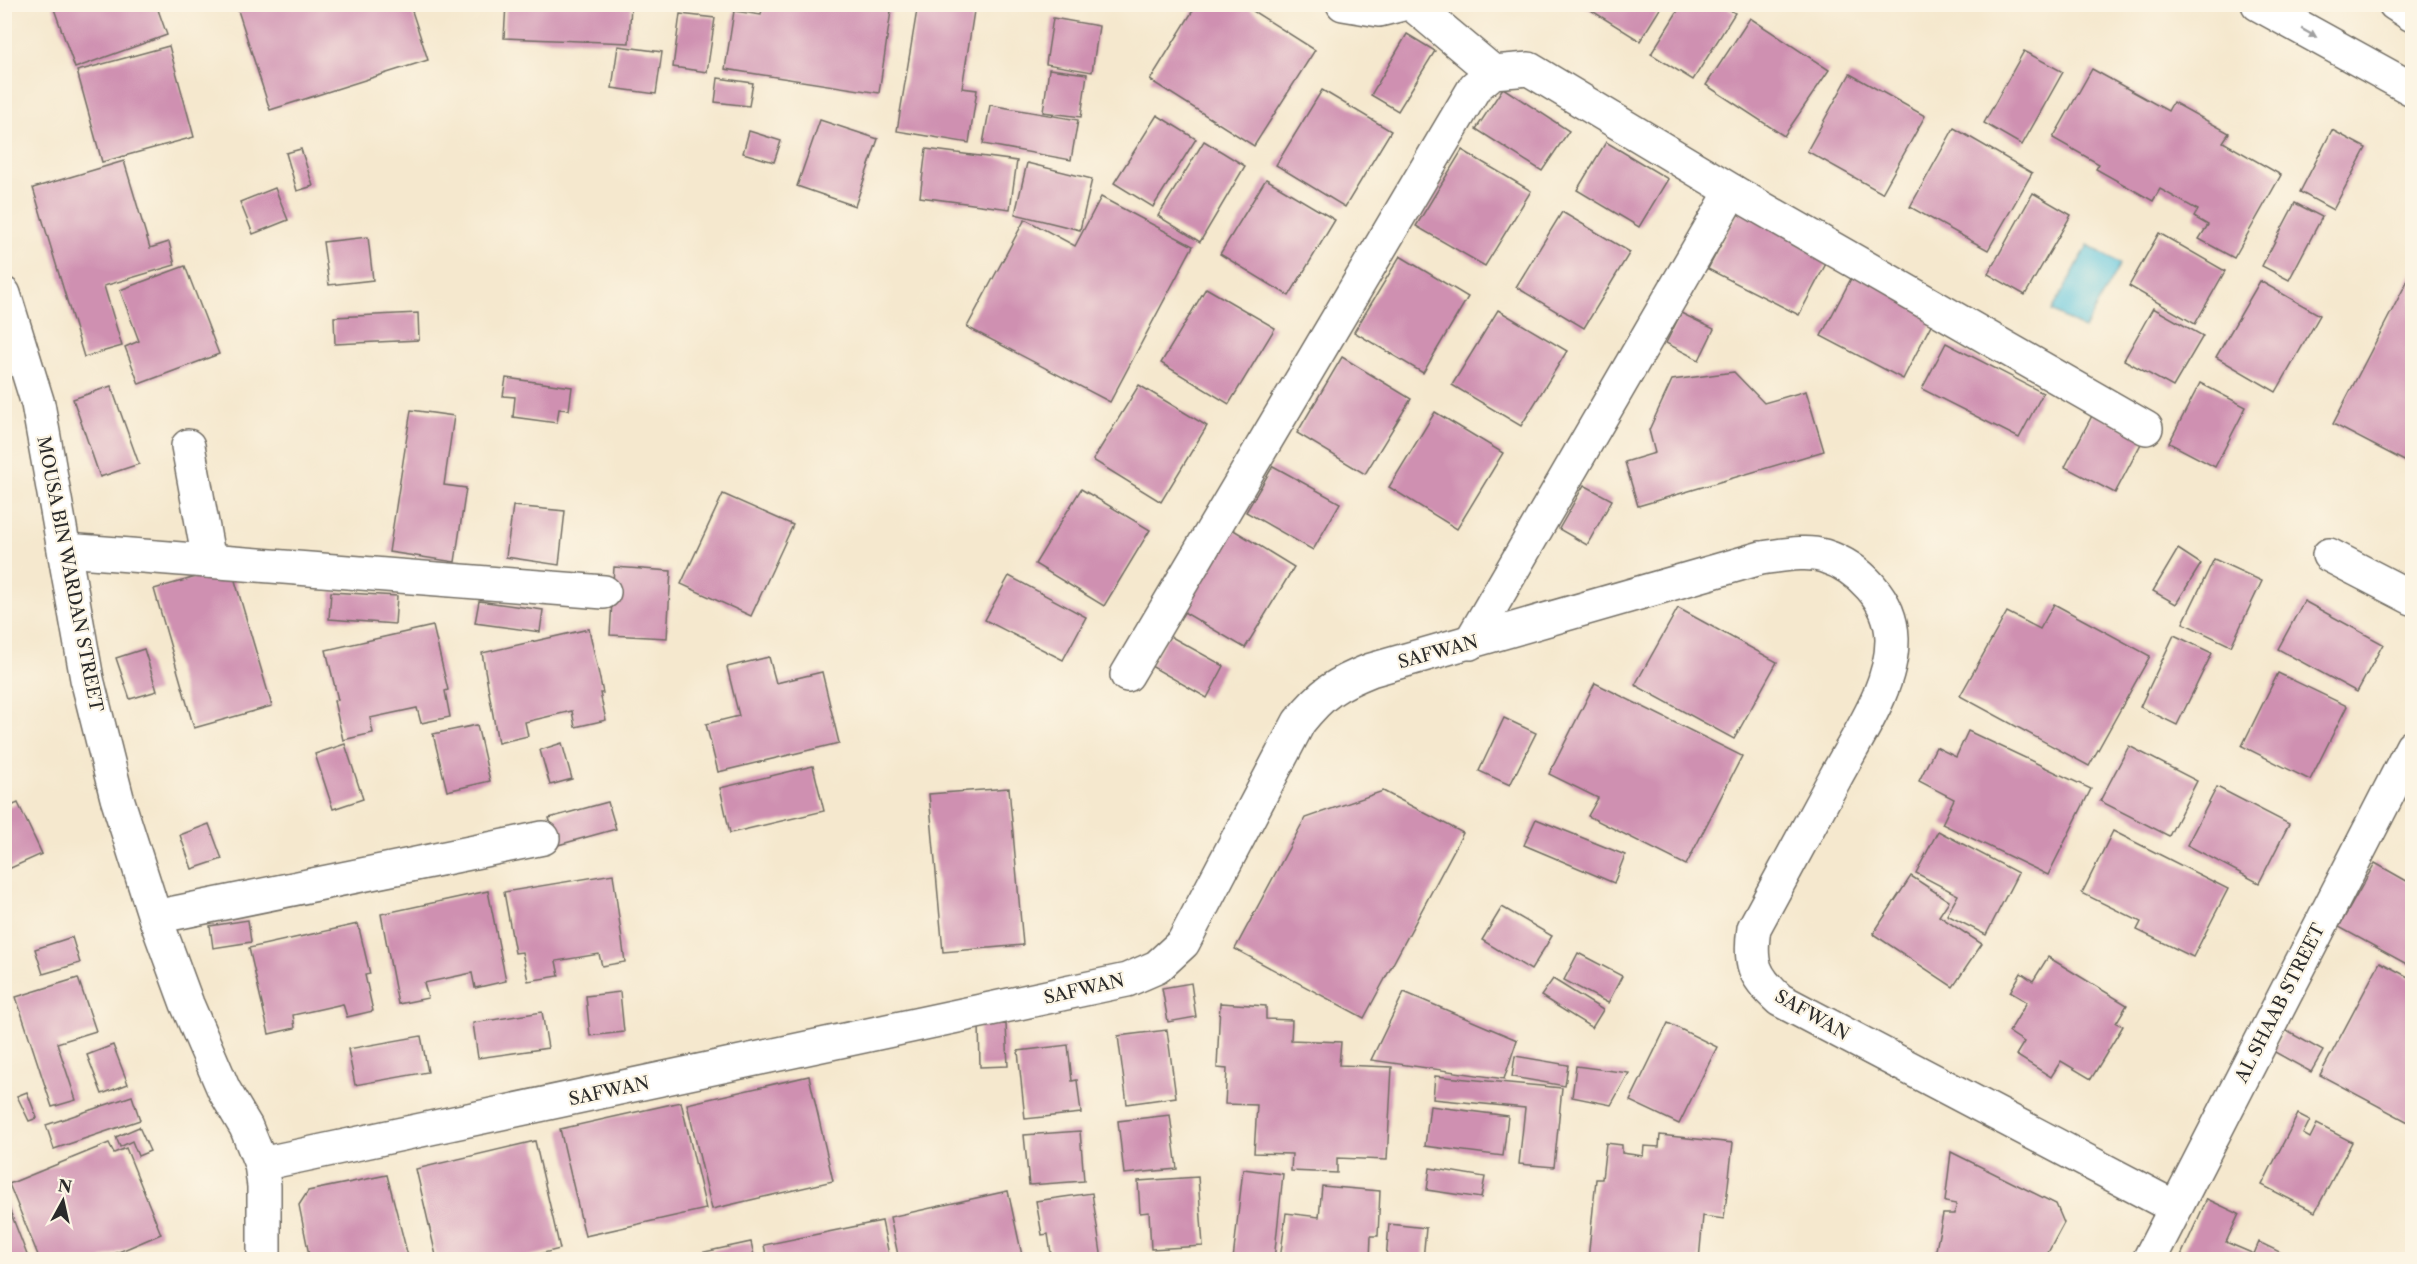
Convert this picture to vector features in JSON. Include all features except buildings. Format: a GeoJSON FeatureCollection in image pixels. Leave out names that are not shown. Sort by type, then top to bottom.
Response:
{"type":"FeatureCollection","features":[{"type":"Feature","properties":{"kind":"street"},"geometry":{"type":"LineString","coordinates":[[1343,4],[1379,10],[1403,4]]}},
{"type":"Feature","properties":{"kind":"street"},"geometry":{"type":"LineString","coordinates":[[1412,4],[1493,72]]}},
{"type":"Feature","properties":{"kind":"street"},"geometry":{"type":"LineString","coordinates":[[2258,4],[2412,89]]}},
{"type":"Feature","properties":{"kind":"street"},"geometry":{"type":"LineString","coordinates":[[1127,675],[1438,147],[1475,87],[1493,72],[1529,69],[1732,191],[2146,428]]}},
{"type":"Feature","properties":{"kind":"street"},"geometry":{"type":"LineString","coordinates":[[1470,644],[1732,191]]}},
{"type":"Feature","properties":{"kind":"street","name":"MOUSA BIN WARDAN STREET"},"geometry":{"type":"LineString","coordinates":[[4,294],[38,404],[66,550],[87,679],[117,798],[155,917],[224,1090],[246,1127],[261,1164],[264,1186],[264,1260]]}},
{"type":"Feature","properties":{"kind":"street"},"geometry":{"type":"LineString","coordinates":[[188,446],[209,561]]}},
{"type":"Feature","properties":{"kind":"street"},"geometry":{"type":"LineString","coordinates":[[66,550],[604,592]]}},
{"type":"Feature","properties":{"kind":"street","name":"SAFWAN"},"geometry":{"type":"LineString","coordinates":[[261,1164],[1126,980],[1157,967],[1183,944],[1299,722],[1312,705],[1336,684],[1371,670],[1470,644],[1761,558],[1793,554],[1823,555],[1853,570],[1875,590],[1886,613],[1892,638],[1888,668],[1880,693],[1754,928],[1751,952],[1760,982],[1780,1000],[2174,1207]]}},
{"type":"Feature","properties":{"kind":"street"},"geometry":{"type":"LineString","coordinates":[[2329,555],[2412,598]]}},
{"type":"Feature","properties":{"kind":"street","name":"AL SHAAB STREET"},"geometry":{"type":"LineString","coordinates":[[2149,1260],[2174,1207],[2412,747]]}},
{"type":"Feature","properties":{"kind":"street"},"geometry":{"type":"LineString","coordinates":[[155,917],[543,838]]}},
{"type":"Feature","properties":{"kind":"water"},"geometry":{"type":"Polygon","coordinates":[[[2088,245],[2120,264],[2084,329],[2052,311],[2088,245]]]}}]}
